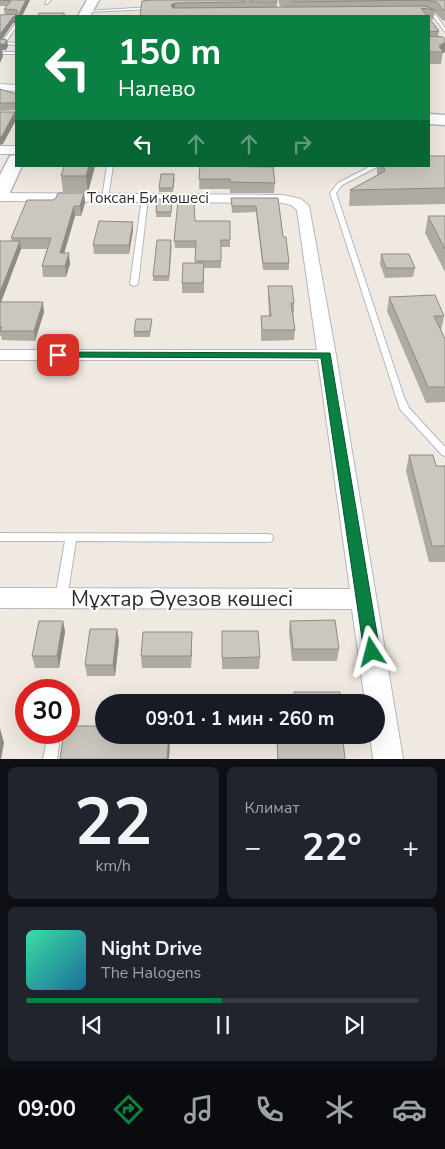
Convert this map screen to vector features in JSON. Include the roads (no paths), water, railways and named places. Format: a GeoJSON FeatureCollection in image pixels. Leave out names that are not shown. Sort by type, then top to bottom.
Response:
{"type":"FeatureCollection","features":[{"type":"Feature","properties":{"kind":"main road"},"geometry":{"type":"LineString","coordinates":[[86,14],[93,0]]}},
{"type":"Feature","properties":{"kind":"main road"},"geometry":{"type":"LineString","coordinates":[[430,119],[445,120]]}},
{"type":"Feature","properties":{"kind":"main road"},"geometry":{"type":"LineString","coordinates":[[0,196],[15,162]]}},
{"type":"Feature","properties":{"kind":"street"},"geometry":{"type":"LineString","coordinates":[[0,87],[15,88]]}},
{"type":"Feature","properties":{"kind":"street"},"geometry":{"type":"LineString","coordinates":[[0,150],[15,150]]}},
{"type":"Feature","properties":{"kind":"street","name":"Токсан Би көшесі"},"geometry":{"type":"LineString","coordinates":[[0,196],[283,199],[296,202]]}},
{"type":"Feature","properties":{"kind":"street"},"geometry":{"type":"LineString","coordinates":[[296,202],[304,209],[388,759]]}},
{"type":"Feature","properties":{"kind":"street"},"geometry":{"type":"LineString","coordinates":[[0,355],[326,355]]}},
{"type":"Feature","properties":{"kind":"street","name":"Мұхтар Әуезов көшесі"},"geometry":{"type":"LineString","coordinates":[[0,598],[364,599]]}},
{"type":"Feature","properties":{"kind":"lane"},"geometry":{"type":"LineString","coordinates":[[86,14],[158,6]]}},
{"type":"Feature","properties":{"kind":"lane"},"geometry":{"type":"LineString","coordinates":[[414,13],[445,16]]}},
{"type":"Feature","properties":{"kind":"lane"},"geometry":{"type":"LineString","coordinates":[[430,14],[434,15],[445,31]]}},
{"type":"Feature","properties":{"kind":"lane"},"geometry":{"type":"LineString","coordinates":[[15,26],[3,43],[15,44]]}},
{"type":"Feature","properties":{"kind":"lane"},"geometry":{"type":"LineString","coordinates":[[0,53],[15,53]]}},
{"type":"Feature","properties":{"kind":"lane"},"geometry":{"type":"LineString","coordinates":[[105,198],[110,167]]}},
{"type":"Feature","properties":{"kind":"lane"},"geometry":{"type":"LineString","coordinates":[[374,167],[340,184],[333,193],[405,409],[445,453]]}},
{"type":"Feature","properties":{"kind":"lane"},"geometry":{"type":"LineString","coordinates":[[134,284],[146,198]]}},
{"type":"Feature","properties":{"kind":"lane"},"geometry":{"type":"LineString","coordinates":[[0,537],[268,538]]}},
{"type":"Feature","properties":{"kind":"lane"},"geometry":{"type":"LineString","coordinates":[[61,598],[71,537]]}},
{"type":"Feature","properties":{"kind":"lane"},"geometry":{"type":"LineString","coordinates":[[50,759],[52,744]]}}]}
